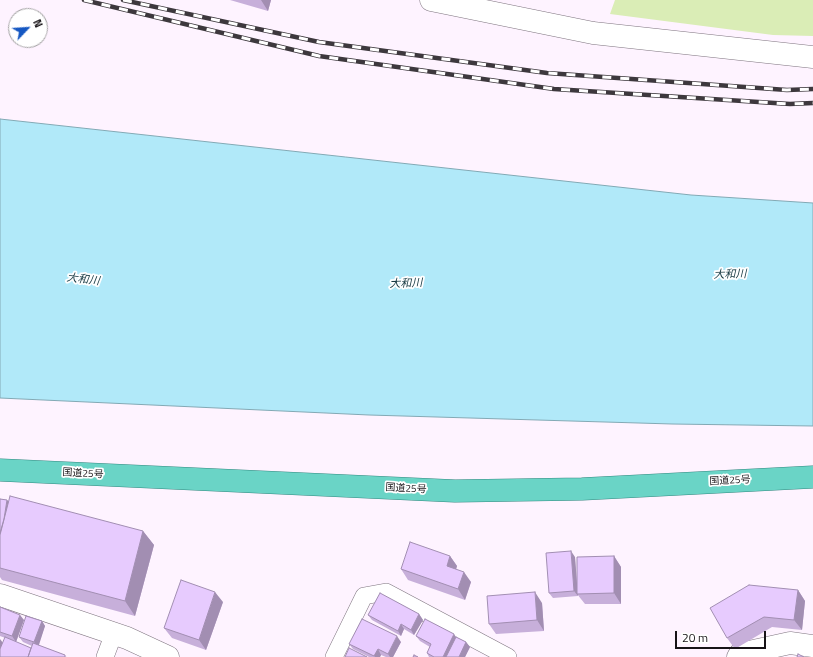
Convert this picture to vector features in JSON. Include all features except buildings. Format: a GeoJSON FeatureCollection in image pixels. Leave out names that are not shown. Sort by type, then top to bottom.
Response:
{"type":"FeatureCollection","features":[{"type":"Feature","properties":{"kind":"highway","name":"国道25号"},"geometry":{"type":"LineString","coordinates":[[0,470],[455,491],[582,489],[813,477]]}},
{"type":"Feature","properties":{"kind":"street"},"geometry":{"type":"LineString","coordinates":[[431,0],[593,32],[813,57]]}},
{"type":"Feature","properties":{"kind":"street"},"geometry":{"type":"LineString","coordinates":[[0,595],[114,633],[168,657]]}},
{"type":"Feature","properties":{"kind":"street"},"geometry":{"type":"LineString","coordinates":[[738,657],[740,654],[790,643],[813,646]]}},
{"type":"Feature","properties":{"kind":"lane"},"geometry":{"type":"LineString","coordinates":[[334,657],[364,596],[386,592],[508,657]]}},
{"type":"Feature","properties":{"kind":"lane"},"geometry":{"type":"LineString","coordinates":[[105,657],[114,633]]}},
{"type":"Feature","properties":{"kind":"green space"},"geometry":{"type":"Polygon","coordinates":[[[615,0],[813,0],[813,36],[773,35],[610,14],[615,0]]]}},
{"type":"Feature","properties":{"kind":"water","name":"大和川"},"geometry":{"type":"Polygon","coordinates":[[[0,119],[691,195],[813,203],[813,426],[672,424],[369,415],[0,398],[0,119]]]}},
{"type":"Feature","properties":{"kind":"railway"},"geometry":{"type":"LineString","coordinates":[[84,0],[319,56],[554,89],[790,104],[813,103]]}},
{"type":"Feature","properties":{"kind":"railway"},"geometry":{"type":"LineString","coordinates":[[123,0],[319,42],[547,73],[787,90],[813,89]]}}]}
